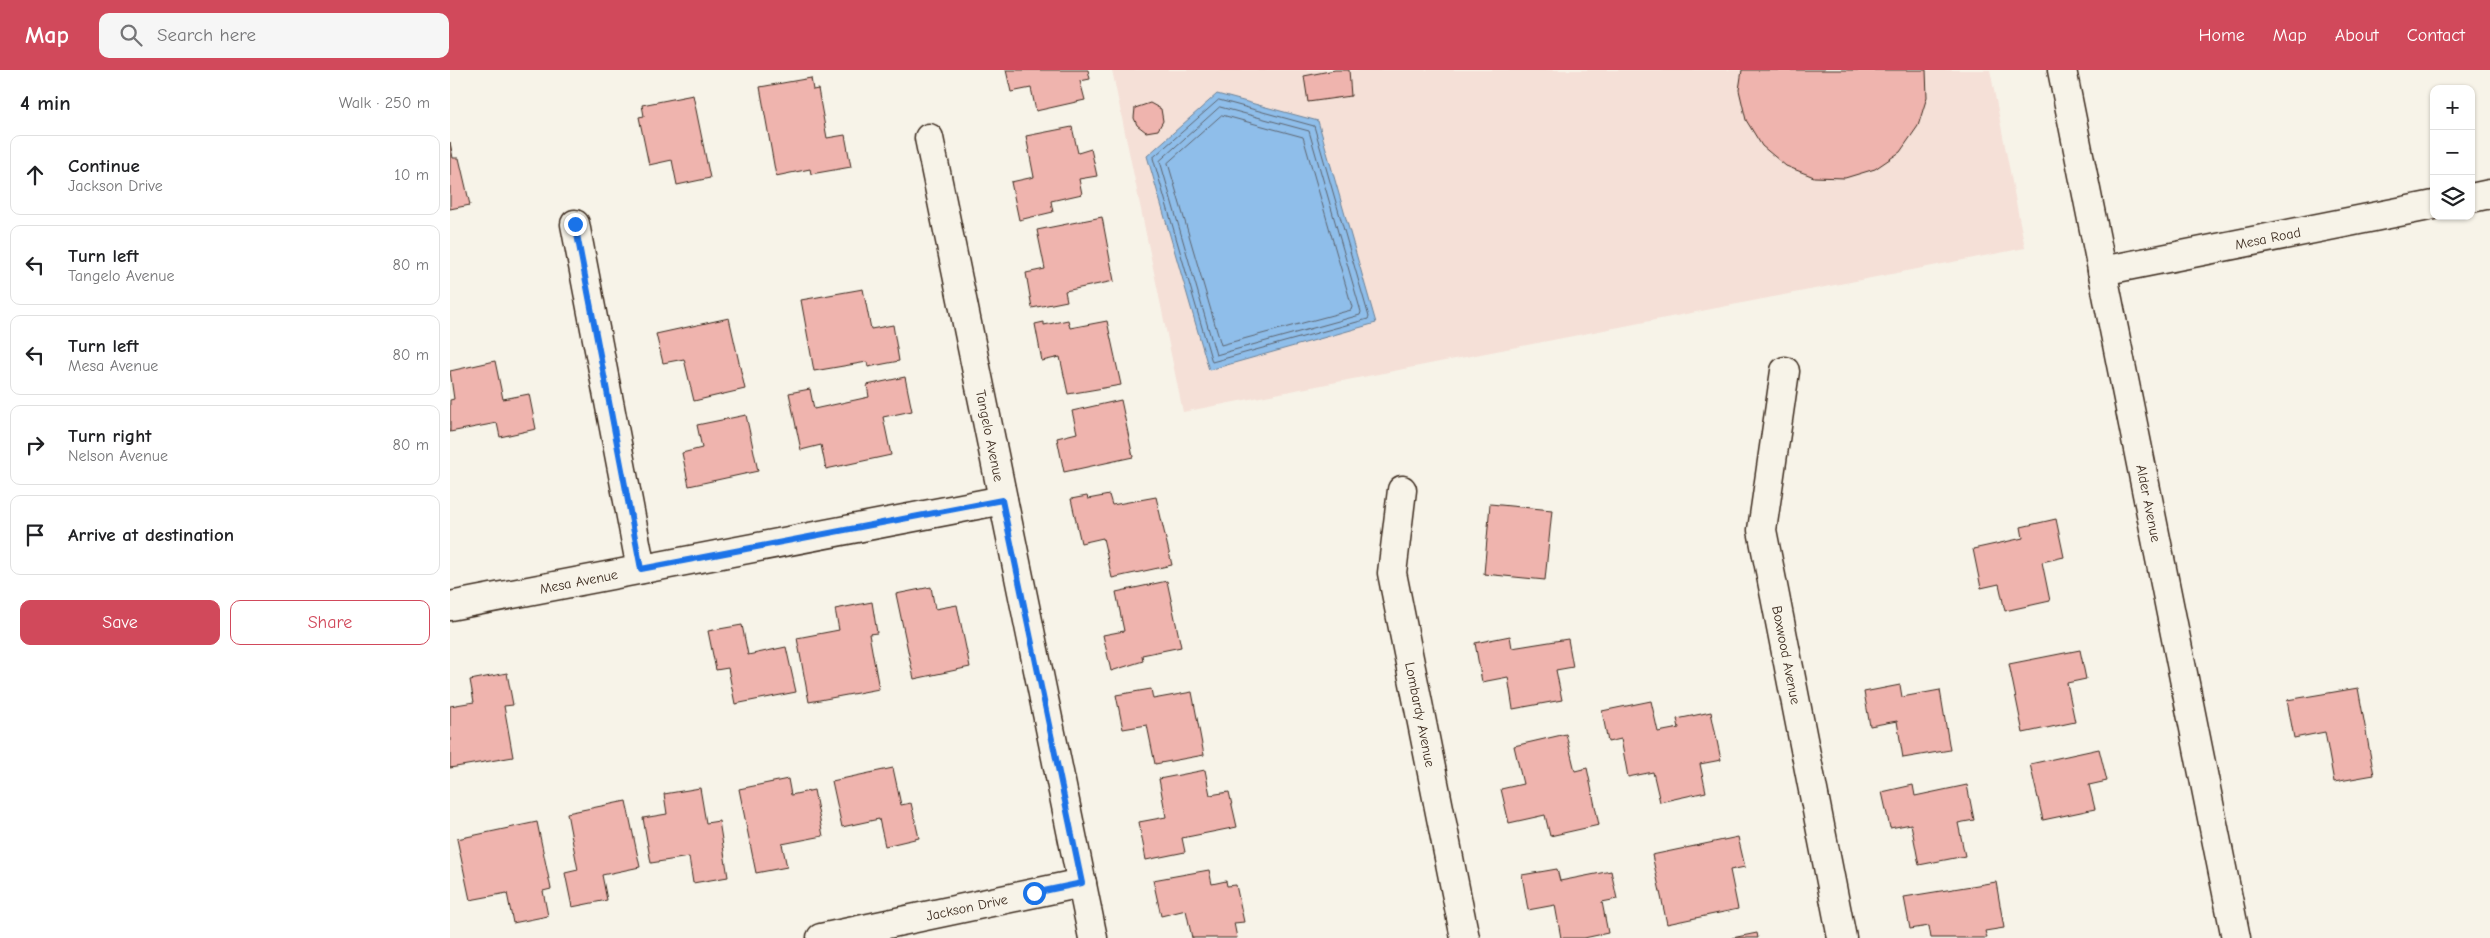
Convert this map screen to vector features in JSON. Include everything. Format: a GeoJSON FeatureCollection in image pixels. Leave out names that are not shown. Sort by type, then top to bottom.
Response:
{"type":"FeatureCollection","features":[{"type":"Feature","properties":{"kind":"street","name":"Alder Avenue"},"geometry":{"type":"LineString","coordinates":[[2062,70],[2236,938]]}},
{"type":"Feature","properties":{"kind":"street","name":"Tangelo Avenue"},"geometry":{"type":"LineString","coordinates":[[929,138],[1093,938]]}},
{"type":"Feature","properties":{"kind":"street"},"geometry":{"type":"LineString","coordinates":[[2475,197],[2490,194]]}},
{"type":"Feature","properties":{"kind":"street","name":"Mesa Road"},"geometry":{"type":"LineString","coordinates":[[2102,271],[2430,206]]}},
{"type":"Feature","properties":{"kind":"street"},"geometry":{"type":"LineString","coordinates":[[575,224],[641,569]]}},
{"type":"Feature","properties":{"kind":"street","name":"Boxwood Avenue"},"geometry":{"type":"LineString","coordinates":[[1785,370],[1762,530],[1842,938]]}},
{"type":"Feature","properties":{"kind":"street","name":"Lombardy Avenue"},"geometry":{"type":"LineString","coordinates":[[1402,490],[1392,574],[1465,938]]}},
{"type":"Feature","properties":{"kind":"street","name":"Mesa Avenue"},"geometry":{"type":"LineString","coordinates":[[450,606],[1002,500]]}},
{"type":"Feature","properties":{"kind":"street","name":"Jackson Drive"},"geometry":{"type":"LineString","coordinates":[[821,938],[1082,883]]}},
{"type":"Feature","properties":{"kind":"shaded area"},"geometry":{"type":"Polygon","coordinates":[[[1112,70],[1990,70],[2025,248],[1183,412],[1112,70]]]}},
{"type":"Feature","properties":{"kind":"water"},"geometry":{"type":"Polygon","coordinates":[[[1217,94],[1318,121],[1376,323],[1209,370],[1147,156],[1217,94]]]}},
{"type":"Feature","properties":{"kind":"building"},"geometry":{"type":"Polygon","coordinates":[[[1006,70],[1088,70],[1090,79],[1080,81],[1085,100],[1036,111],[1031,88],[1011,92],[1006,70]]]}},
{"type":"Feature","properties":{"kind":"building"},"geometry":{"type":"Polygon","coordinates":[[[1335,70],[1349,70],[1351,96],[1308,102],[1304,76],[1335,70]]]}},
{"type":"Feature","properties":{"kind":"building"},"geometry":{"type":"Polygon","coordinates":[[[1742,70],[1926,70],[1927,97],[1918,126],[1900,152],[1875,169],[1845,178],[1814,177],[1786,166],[1762,146],[1746,120],[1739,90],[1742,70]]]}},
{"type":"Feature","properties":{"kind":"building"},"geometry":{"type":"Polygon","coordinates":[[[811,78],[813,90],[818,89],[827,138],[845,135],[851,167],[811,174],[810,169],[776,176],[760,87],[811,78]]]}},
{"type":"Feature","properties":{"kind":"building"},"geometry":{"type":"Polygon","coordinates":[[[693,95],[710,178],[677,185],[672,160],[649,165],[639,117],[644,116],[642,105],[693,95]]]}},
{"type":"Feature","properties":{"kind":"building"},"geometry":{"type":"Polygon","coordinates":[[[1150,103],[1161,109],[1163,121],[1158,130],[1146,132],[1137,125],[1134,118],[1135,108],[1150,103]]]}},
{"type":"Feature","properties":{"kind":"building"},"geometry":{"type":"Polygon","coordinates":[[[1072,127],[1078,153],[1091,149],[1097,176],[1079,179],[1082,194],[1051,201],[1053,212],[1019,220],[1011,182],[1034,177],[1026,136],[1072,127]]]}},
{"type":"Feature","properties":{"kind":"building"},"geometry":{"type":"Polygon","coordinates":[[[450,142],[453,158],[459,158],[470,205],[450,209],[450,142]]]}},
{"type":"Feature","properties":{"kind":"building"},"geometry":{"type":"Polygon","coordinates":[[[1102,217],[1114,281],[1065,291],[1067,301],[1032,308],[1026,273],[1045,269],[1037,230],[1102,217]]]}},
{"type":"Feature","properties":{"kind":"building"},"geometry":{"type":"Polygon","coordinates":[[[863,289],[871,329],[893,325],[899,361],[868,367],[867,362],[814,371],[801,300],[863,289]]]}},
{"type":"Feature","properties":{"kind":"building"},"geometry":{"type":"Polygon","coordinates":[[[729,318],[745,389],[694,401],[684,359],[663,363],[656,334],[729,318]]]}},
{"type":"Feature","properties":{"kind":"building"},"geometry":{"type":"Polygon","coordinates":[[[1068,320],[1070,328],[1107,321],[1121,385],[1068,394],[1060,357],[1042,361],[1035,324],[1044,322],[1044,325],[1068,320]]]}},
{"type":"Feature","properties":{"kind":"building"},"geometry":{"type":"Polygon","coordinates":[[[495,361],[503,399],[529,394],[536,429],[500,437],[497,423],[450,432],[450,400],[454,399],[450,371],[495,361]]]}},
{"type":"Feature","properties":{"kind":"building"},"geometry":{"type":"Polygon","coordinates":[[[905,377],[912,411],[883,417],[891,455],[826,469],[821,445],[801,450],[789,393],[810,389],[814,409],[869,397],[867,385],[905,377]]]}},
{"type":"Feature","properties":{"kind":"building"},"geometry":{"type":"Polygon","coordinates":[[[1121,400],[1133,457],[1064,472],[1057,438],[1077,433],[1072,411],[1121,400]]]}},
{"type":"Feature","properties":{"kind":"building"},"geometry":{"type":"Polygon","coordinates":[[[746,415],[758,471],[689,486],[682,453],[702,448],[697,425],[746,415]]]}},
{"type":"Feature","properties":{"kind":"building"},"geometry":{"type":"Polygon","coordinates":[[[1109,495],[1112,505],[1156,497],[1172,565],[1112,578],[1103,538],[1081,543],[1071,499],[1087,496],[1088,499],[1109,495]]]}},
{"type":"Feature","properties":{"kind":"building"},"geometry":{"type":"Polygon","coordinates":[[[1490,504],[1552,510],[1545,580],[1484,574],[1490,504]]]}},
{"type":"Feature","properties":{"kind":"building"},"geometry":{"type":"Polygon","coordinates":[[[2056,519],[2064,557],[2042,562],[2050,601],[2005,611],[1999,584],[1981,588],[1973,549],[2023,538],[2021,527],[2056,519]]]}},
{"type":"Feature","properties":{"kind":"building"},"geometry":{"type":"Polygon","coordinates":[[[1167,581],[1181,647],[1142,655],[1143,661],[1111,671],[1103,635],[1124,631],[1116,592],[1167,581]]]}},
{"type":"Feature","properties":{"kind":"building"},"geometry":{"type":"Polygon","coordinates":[[[931,587],[935,609],[957,605],[970,667],[914,679],[896,594],[931,587]]]}},
{"type":"Feature","properties":{"kind":"building"},"geometry":{"type":"Polygon","coordinates":[[[872,602],[877,633],[869,634],[879,689],[809,702],[797,638],[839,630],[835,609],[872,602]]]}},
{"type":"Feature","properties":{"kind":"building"},"geometry":{"type":"Polygon","coordinates":[[[742,625],[748,655],[786,647],[796,692],[735,704],[728,668],[716,670],[708,631],[742,625]]]}},
{"type":"Feature","properties":{"kind":"building"},"geometry":{"type":"Polygon","coordinates":[[[1510,636],[1512,648],[1568,639],[1573,667],[1556,670],[1562,700],[1513,709],[1508,677],[1482,682],[1475,643],[1510,636]]]}},
{"type":"Feature","properties":{"kind":"building"},"geometry":{"type":"Polygon","coordinates":[[[2080,650],[2086,679],[2067,683],[2075,722],[2023,733],[2009,664],[2080,650]]]}},
{"type":"Feature","properties":{"kind":"building"},"geometry":{"type":"Polygon","coordinates":[[[507,673],[513,705],[504,706],[513,757],[450,768],[450,706],[474,702],[470,680],[507,673]]]}},
{"type":"Feature","properties":{"kind":"building"},"geometry":{"type":"Polygon","coordinates":[[[1900,685],[1902,697],[1940,690],[1950,750],[1903,758],[1897,721],[1870,726],[1864,692],[1900,685]]]}},
{"type":"Feature","properties":{"kind":"building"},"geometry":{"type":"Polygon","coordinates":[[[2358,688],[2374,775],[2334,782],[2325,732],[2294,738],[2287,700],[2358,688]]]}},
{"type":"Feature","properties":{"kind":"building"},"geometry":{"type":"Polygon","coordinates":[[[1151,689],[1153,699],[1192,692],[1204,755],[1155,764],[1147,725],[1123,729],[1116,695],[1151,689]]]}},
{"type":"Feature","properties":{"kind":"building"},"geometry":{"type":"Polygon","coordinates":[[[1651,701],[1658,732],[1679,728],[1677,719],[1711,712],[1721,760],[1700,764],[1706,792],[1660,802],[1653,772],[1628,777],[1621,739],[1608,742],[1602,711],[1651,701]]]}},
{"type":"Feature","properties":{"kind":"building"},"geometry":{"type":"Polygon","coordinates":[[[1566,734],[1575,771],[1587,768],[1599,825],[1550,836],[1545,815],[1509,823],[1501,789],[1523,784],[1514,746],[1566,734]]]}},
{"type":"Feature","properties":{"kind":"building"},"geometry":{"type":"Polygon","coordinates":[[[2099,749],[2107,781],[2089,785],[2095,809],[2043,820],[2030,764],[2099,749]]]}},
{"type":"Feature","properties":{"kind":"building"},"geometry":{"type":"Polygon","coordinates":[[[893,768],[901,805],[911,803],[919,838],[885,846],[879,819],[842,827],[832,781],[893,768]]]}},
{"type":"Feature","properties":{"kind":"building"},"geometry":{"type":"Polygon","coordinates":[[[1205,770],[1210,795],[1229,792],[1237,827],[1182,838],[1185,852],[1146,860],[1139,822],[1166,817],[1159,779],[1205,770]]]}},
{"type":"Feature","properties":{"kind":"building"},"geometry":{"type":"Polygon","coordinates":[[[788,779],[791,795],[814,790],[823,836],[782,844],[787,867],[756,873],[739,789],[788,779]]]}},
{"type":"Feature","properties":{"kind":"building"},"geometry":{"type":"Polygon","coordinates":[[[1913,785],[1915,796],[1967,785],[1974,820],[1958,823],[1965,856],[1919,865],[1911,824],[1890,828],[1882,792],[1913,785]]]}},
{"type":"Feature","properties":{"kind":"building"},"geometry":{"type":"Polygon","coordinates":[[[700,788],[706,823],[719,821],[728,877],[693,883],[689,857],[651,863],[643,818],[667,814],[664,794],[700,788]]]}},
{"type":"Feature","properties":{"kind":"building"},"geometry":{"type":"Polygon","coordinates":[[[626,801],[640,867],[602,875],[607,900],[572,907],[565,873],[578,870],[567,813],[626,801]]]}},
{"type":"Feature","properties":{"kind":"building"},"geometry":{"type":"Polygon","coordinates":[[[537,822],[551,889],[543,891],[548,916],[513,923],[507,893],[470,900],[457,839],[537,822]]]}},
{"type":"Feature","properties":{"kind":"building"},"geometry":{"type":"Polygon","coordinates":[[[1738,837],[1745,867],[1730,870],[1738,909],[1667,924],[1652,855],[1738,837]]]}},
{"type":"Feature","properties":{"kind":"building"},"geometry":{"type":"Polygon","coordinates":[[[1557,869],[1560,881],[1611,871],[1617,899],[1602,902],[1608,933],[1584,938],[1561,938],[1555,905],[1528,910],[1522,875],[1557,869]]]}},
{"type":"Feature","properties":{"kind":"building"},"geometry":{"type":"Polygon","coordinates":[[[1209,870],[1212,884],[1226,881],[1227,886],[1236,885],[1244,922],[1234,923],[1237,938],[1192,938],[1186,910],[1161,916],[1153,880],[1209,870]]]}},
{"type":"Feature","properties":{"kind":"building"},"geometry":{"type":"Polygon","coordinates":[[[1996,882],[2004,928],[1985,931],[1987,938],[1931,938],[1929,926],[1910,929],[1904,897],[1996,882]]]}},
{"type":"Feature","properties":{"kind":"building"},"geometry":{"type":"Polygon","coordinates":[[[1757,933],[1758,938],[1732,938],[1757,933]]]}},
{"type":"Feature","properties":{"kind":"route"},"geometry":{"type":"LineString","coordinates":[[575,224],[641,569],[1002,500],[1082,883],[1034,893]]}}]}
